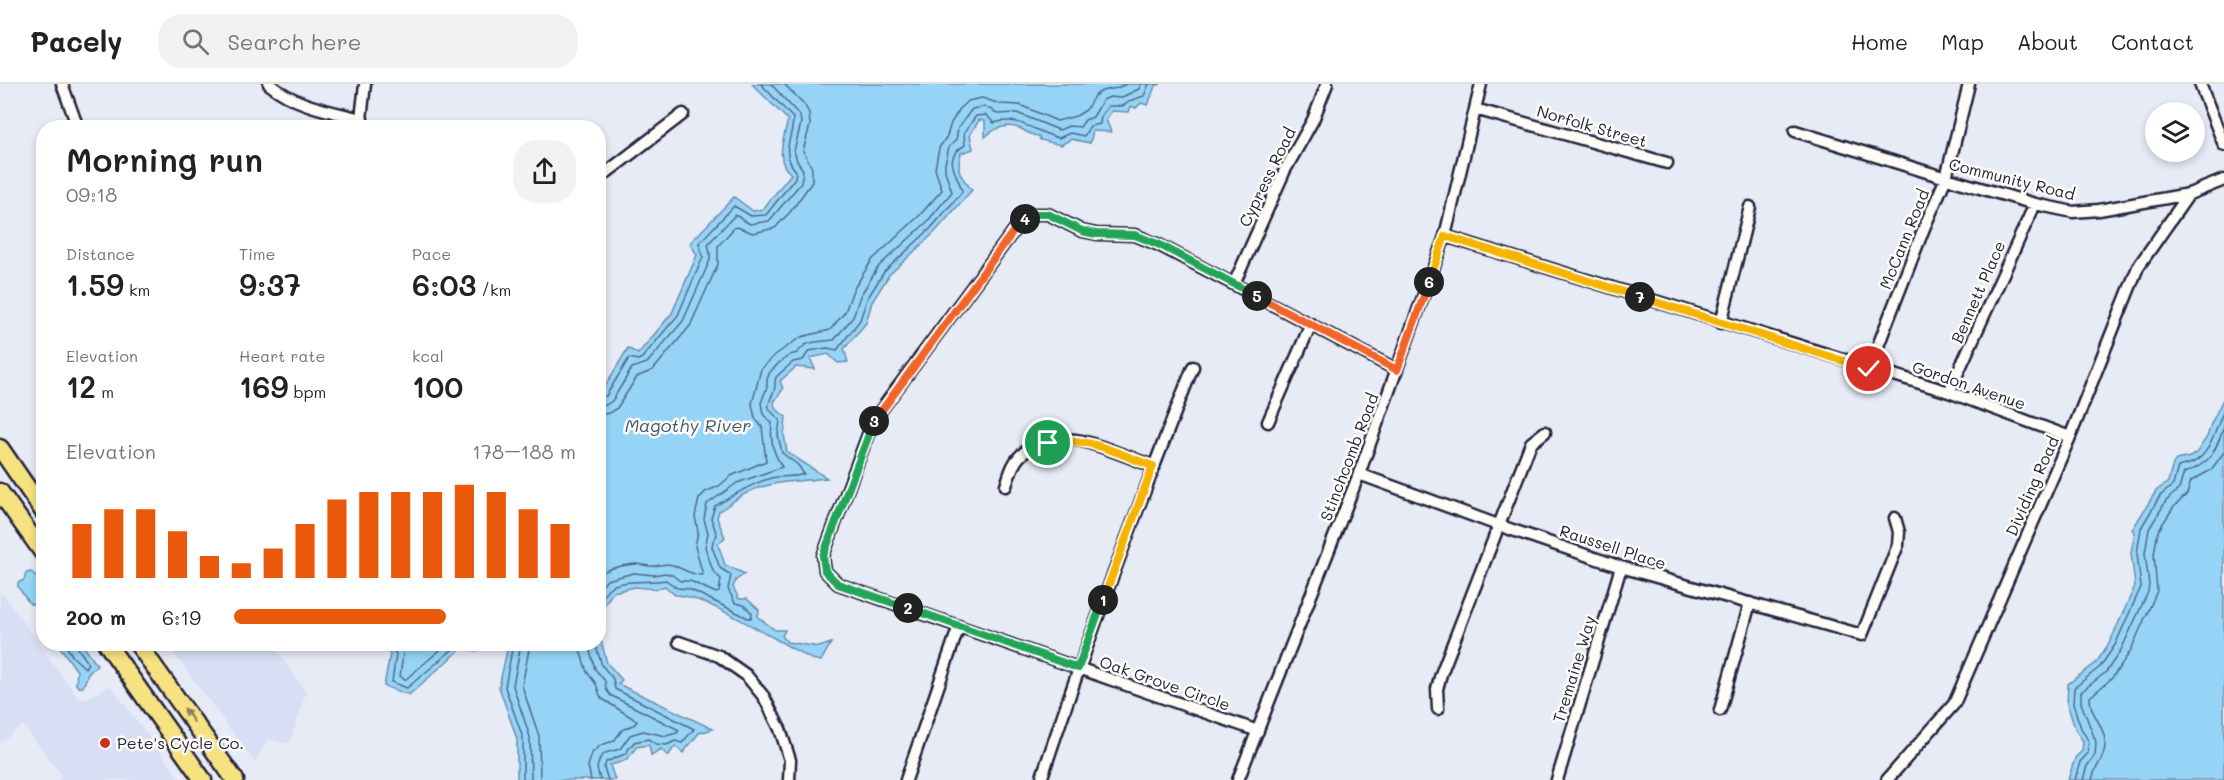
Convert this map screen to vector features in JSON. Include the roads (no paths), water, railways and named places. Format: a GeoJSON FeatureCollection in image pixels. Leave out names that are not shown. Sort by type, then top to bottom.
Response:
{"type":"FeatureCollection","features":[{"type":"Feature","properties":{"kind":"highway"},"geometry":{"type":"LineString","coordinates":[[0,448],[36,502]]}},
{"type":"Feature","properties":{"kind":"highway"},"geometry":{"type":"LineString","coordinates":[[0,492],[36,543]]}},
{"type":"Feature","properties":{"kind":"highway"},"geometry":{"type":"LineString","coordinates":[[21,523],[36,516]]}},
{"type":"Feature","properties":{"kind":"highway"},"geometry":{"type":"LineString","coordinates":[[112,651],[203,780]]}},
{"type":"Feature","properties":{"kind":"highway"},"geometry":{"type":"LineString","coordinates":[[143,651],[234,780]]}},
{"type":"Feature","properties":{"kind":"street"},"geometry":{"type":"LineString","coordinates":[[62,84],[75,120]]}},
{"type":"Feature","properties":{"kind":"street"},"geometry":{"type":"LineString","coordinates":[[269,84],[292,100],[352,120]]}},
{"type":"Feature","properties":{"kind":"street"},"geometry":{"type":"LineString","coordinates":[[361,120],[365,84]]}},
{"type":"Feature","properties":{"kind":"street","name":"Cypress Road"},"geometry":{"type":"LineString","coordinates":[[1234,284],[1285,170],[1313,120],[1327,84]]}},
{"type":"Feature","properties":{"kind":"street","name":"Stinchcomb Road"},"geometry":{"type":"LineString","coordinates":[[1238,780],[1359,474],[1445,236],[1481,84]]}},
{"type":"Feature","properties":{"kind":"street","name":"McCann Road"},"geometry":{"type":"LineString","coordinates":[[1869,369],[1946,178],[1969,84]]}},
{"type":"Feature","properties":{"kind":"street"},"geometry":{"type":"LineString","coordinates":[[2200,84],[2224,146]]}},
{"type":"Feature","properties":{"kind":"street","name":"Norfolk Street"},"geometry":{"type":"LineString","coordinates":[[1475,109],[1667,163]]}},
{"type":"Feature","properties":{"kind":"street"},"geometry":{"type":"LineString","coordinates":[[606,173],[683,114]]}},
{"type":"Feature","properties":{"kind":"street","name":"Community Road"},"geometry":{"type":"LineString","coordinates":[[1795,131],[2035,204],[2073,212],[2099,210],[2189,194],[2224,180]]}},
{"type":"Feature","properties":{"kind":"street","name":"Dividing Road"},"geometry":{"type":"LineString","coordinates":[[1887,780],[1954,704],[2070,437],[2138,267],[2189,194]]}},
{"type":"Feature","properties":{"kind":"street","name":"Bennett Place"},"geometry":{"type":"LineString","coordinates":[[1949,392],[2035,204]]}},
{"type":"Feature","properties":{"kind":"street"},"geometry":{"type":"LineString","coordinates":[[1721,323],[1750,207]]}},
{"type":"Feature","properties":{"kind":"street","name":"Oak Grove Circle"},"geometry":{"type":"LineString","coordinates":[[1258,731],[838,584],[825,571],[823,556],[873,421],[1021,221],[1034,214],[1048,214],[1082,231],[1096,234],[1135,235],[1160,245],[1397,370]]}},
{"type":"Feature","properties":{"kind":"street","name":"Gordon Avenue"},"geometry":{"type":"LineString","coordinates":[[1445,236],[1949,392],[2070,437]]}},
{"type":"Feature","properties":{"kind":"street"},"geometry":{"type":"LineString","coordinates":[[1268,422],[1311,324]]}},
{"type":"Feature","properties":{"kind":"street"},"geometry":{"type":"LineString","coordinates":[[1041,780],[1078,668],[1153,466],[1193,367]]}},
{"type":"Feature","properties":{"kind":"street"},"geometry":{"type":"LineString","coordinates":[[1438,709],[1437,689],[1441,674],[1498,525],[1531,443],[1545,432]]}},
{"type":"Feature","properties":{"kind":"street"},"geometry":{"type":"LineString","coordinates":[[1006,486],[1011,471],[1020,456],[1039,445],[1059,440],[1080,440],[1153,466]]}},
{"type":"Feature","properties":{"kind":"street","name":"Raussell Place"},"geometry":{"type":"LineString","coordinates":[[1359,474],[1621,567],[1862,635],[1898,545],[1899,532],[1895,518]]}},
{"type":"Feature","properties":{"kind":"street","name":"Tremaine Way"},"geometry":{"type":"LineString","coordinates":[[1557,780],[1621,567]]}},
{"type":"Feature","properties":{"kind":"street"},"geometry":{"type":"LineString","coordinates":[[1720,710],[1750,603]]}},
{"type":"Feature","properties":{"kind":"street"},"geometry":{"type":"LineString","coordinates":[[906,780],[959,626]]}},
{"type":"Feature","properties":{"kind":"street"},"geometry":{"type":"LineString","coordinates":[[679,642],[719,656],[746,675],[764,697],[780,729],[790,760],[789,780]]}},
{"type":"Feature","properties":{"kind":"water","name":"Magothy River"},"geometry":{"type":"Polygon","coordinates":[[[752,84],[1161,84],[1155,86],[1148,105],[1141,103],[1136,108],[1131,106],[1129,112],[1112,111],[1106,119],[1111,132],[1093,131],[1090,143],[1071,139],[1061,145],[1040,140],[1039,136],[1009,126],[994,130],[985,137],[985,121],[979,120],[970,135],[973,149],[961,153],[959,164],[962,177],[972,190],[935,232],[889,275],[872,302],[866,323],[844,349],[848,362],[838,363],[828,354],[810,358],[815,369],[796,367],[780,381],[783,389],[774,402],[775,408],[786,417],[784,435],[787,452],[827,478],[773,484],[740,497],[719,511],[717,518],[725,537],[718,544],[725,565],[745,574],[736,580],[733,587],[739,599],[747,599],[759,610],[758,617],[775,630],[785,630],[782,636],[787,642],[819,647],[831,643],[821,661],[812,659],[704,602],[675,595],[665,586],[655,589],[635,587],[613,592],[606,602],[606,384],[628,348],[638,354],[672,313],[697,255],[690,243],[734,197],[753,211],[763,209],[791,174],[783,163],[782,156],[788,120],[752,84]]]}},
{"type":"Feature","properties":{"kind":"water"},"geometry":{"type":"Polygon","coordinates":[[[2224,397],[2224,780],[2068,780],[2075,758],[2082,751],[2083,741],[2076,731],[2067,704],[2068,684],[2096,663],[2110,642],[2135,586],[2131,553],[2135,532],[2132,530],[2156,491],[2168,482],[2176,460],[2190,457],[2197,452],[2207,437],[2224,397]]]}},
{"type":"Feature","properties":{"kind":"water"},"geometry":{"type":"Polygon","coordinates":[[[31,572],[36,576],[35,605],[30,604],[18,587],[18,583],[24,580],[26,573],[31,572]]]}},
{"type":"Feature","properties":{"kind":"water"},"geometry":{"type":"Polygon","coordinates":[[[63,651],[87,651],[97,665],[88,674],[83,687],[78,687],[76,684],[77,671],[63,651]]]}},
{"type":"Feature","properties":{"kind":"water"},"geometry":{"type":"Polygon","coordinates":[[[387,651],[458,651],[409,695],[384,686],[390,654],[387,651]]]}},
{"type":"Feature","properties":{"kind":"water"},"geometry":{"type":"Polygon","coordinates":[[[507,651],[604,651],[607,663],[622,680],[618,684],[713,729],[699,733],[683,753],[675,746],[668,756],[661,749],[651,755],[649,745],[636,747],[626,760],[610,765],[615,780],[517,780],[517,739],[499,687],[507,651]]]}},
{"type":"Feature","properties":{"kind":"place","name":"Pete's Cycle Co."},"geometry":{"type":"Point","coordinates":[105,743]}}]}
